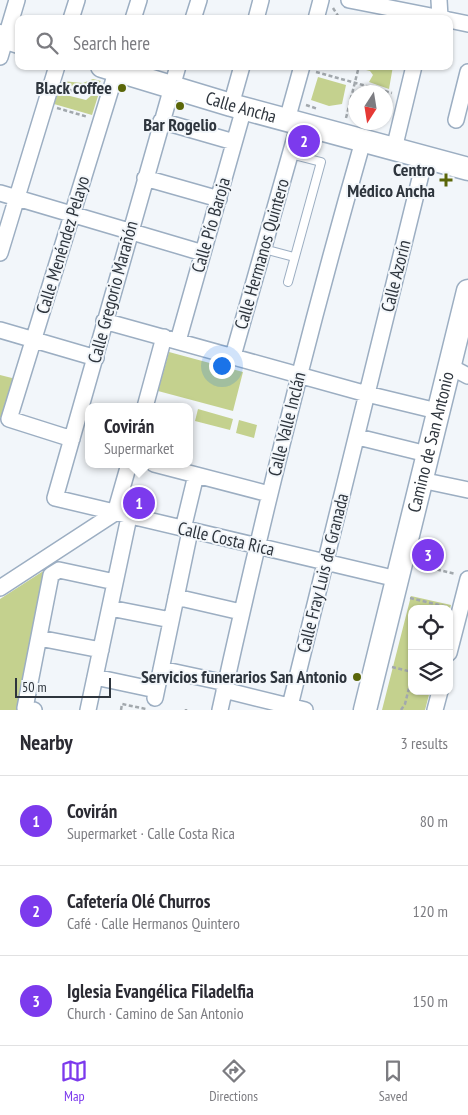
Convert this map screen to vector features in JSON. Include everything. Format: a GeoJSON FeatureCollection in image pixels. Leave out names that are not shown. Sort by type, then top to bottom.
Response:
{"type":"FeatureCollection","features":[{"type":"Feature","properties":{"kind":"main road","name":"Calle Ancha"},"geometry":{"type":"LineString","coordinates":[[126,70],[175,77],[237,106],[468,169]]}},
{"type":"Feature","properties":{"kind":"main road","name":"Camino de San Antonio"},"geometry":{"type":"LineString","coordinates":[[365,710],[402,588],[421,480],[437,411],[458,371],[467,296]]}},
{"type":"Feature","properties":{"kind":"street"},"geometry":{"type":"LineString","coordinates":[[6,43],[18,0]]}},
{"type":"Feature","properties":{"kind":"street"},"geometry":{"type":"LineString","coordinates":[[72,15],[77,0]]}},
{"type":"Feature","properties":{"kind":"street"},"geometry":{"type":"LineString","coordinates":[[134,15],[138,0]]}},
{"type":"Feature","properties":{"kind":"street"},"geometry":{"type":"LineString","coordinates":[[194,15],[199,0]]}},
{"type":"Feature","properties":{"kind":"street"},"geometry":{"type":"LineString","coordinates":[[257,15],[261,0]]}},
{"type":"Feature","properties":{"kind":"street"},"geometry":{"type":"LineString","coordinates":[[317,15],[322,0]]}},
{"type":"Feature","properties":{"kind":"street"},"geometry":{"type":"LineString","coordinates":[[349,0],[405,6],[429,15]]}},
{"type":"Feature","properties":{"kind":"street"},"geometry":{"type":"LineString","coordinates":[[437,15],[439,0]]}},
{"type":"Feature","properties":{"kind":"street"},"geometry":{"type":"LineString","coordinates":[[453,21],[468,24]]}},
{"type":"Feature","properties":{"kind":"street"},"geometry":{"type":"LineString","coordinates":[[0,253],[55,70]]}},
{"type":"Feature","properties":{"kind":"street","name":"Calle Menéndez Pelayo"},"geometry":{"type":"LineString","coordinates":[[72,439],[9,419],[111,93],[112,70]]}},
{"type":"Feature","properties":{"kind":"street","name":"Calle Pío Baroja"},"geometry":{"type":"LineString","coordinates":[[147,403],[203,253],[219,199],[234,142],[242,70]]}},
{"type":"Feature","properties":{"kind":"street","name":"Calle Hermanos Quintero"},"geometry":{"type":"LineString","coordinates":[[233,356],[290,154],[293,121],[309,70]]}},
{"type":"Feature","properties":{"kind":"street"},"geometry":{"type":"LineString","coordinates":[[394,149],[413,70]]}},
{"type":"Feature","properties":{"kind":"street"},"geometry":{"type":"LineString","coordinates":[[456,120],[468,72]]}},
{"type":"Feature","properties":{"kind":"street","name":"Calle Gregorio Marañón"},"geometry":{"type":"LineString","coordinates":[[55,498],[175,77]]}},
{"type":"Feature","properties":{"kind":"street"},"geometry":{"type":"LineString","coordinates":[[161,121],[234,142]]}},
{"type":"Feature","properties":{"kind":"street","name":"Calle Valle Inclán"},"geometry":{"type":"LineString","coordinates":[[220,710],[256,545],[299,373],[363,140]]}},
{"type":"Feature","properties":{"kind":"street","name":"Calle Azorín"},"geometry":{"type":"LineString","coordinates":[[367,394],[425,158]]}},
{"type":"Feature","properties":{"kind":"street"},"geometry":{"type":"LineString","coordinates":[[145,178],[219,199]]}},
{"type":"Feature","properties":{"kind":"street"},"geometry":{"type":"LineString","coordinates":[[0,193],[203,253]]}},
{"type":"Feature","properties":{"kind":"street"},"geometry":{"type":"LineString","coordinates":[[104,321],[299,373],[367,394],[437,411]]}},
{"type":"Feature","properties":{"kind":"street"},"geometry":{"type":"LineString","coordinates":[[0,330],[96,358]]}},
{"type":"Feature","properties":{"kind":"street","name":"Calle Fray Luis de Granada"},"geometry":{"type":"LineString","coordinates":[[295,709],[326,562],[367,394]]}},
{"type":"Feature","properties":{"kind":"street"},"geometry":{"type":"LineString","coordinates":[[358,437],[427,454]]}},
{"type":"Feature","properties":{"kind":"street"},"geometry":{"type":"LineString","coordinates":[[88,710],[115,582],[128,468]]}},
{"type":"Feature","properties":{"kind":"street"},"geometry":{"type":"LineString","coordinates":[[169,468],[269,494]]}},
{"type":"Feature","properties":{"kind":"street"},"geometry":{"type":"LineString","coordinates":[[95,677],[154,701],[176,597],[196,475]]}},
{"type":"Feature","properties":{"kind":"street"},"geometry":{"type":"LineString","coordinates":[[421,480],[468,490]]}},
{"type":"Feature","properties":{"kind":"street","name":"Calle Costa Rica"},"geometry":{"type":"LineString","coordinates":[[55,498],[326,562],[402,588]]}},
{"type":"Feature","properties":{"kind":"street"},"geometry":{"type":"LineString","coordinates":[[0,588],[122,515]]}},
{"type":"Feature","properties":{"kind":"street"},"geometry":{"type":"LineString","coordinates":[[34,710],[25,708],[51,575],[59,570],[115,582]]}},
{"type":"Feature","properties":{"kind":"street"},"geometry":{"type":"LineString","coordinates":[[450,650],[459,616],[464,577]]}},
{"type":"Feature","properties":{"kind":"street"},"geometry":{"type":"LineString","coordinates":[[176,597],[242,612]]}},
{"type":"Feature","properties":{"kind":"street"},"geometry":{"type":"LineString","coordinates":[[110,608],[171,620]]}},
{"type":"Feature","properties":{"kind":"street"},"geometry":{"type":"LineString","coordinates":[[39,638],[101,650]]}},
{"type":"Feature","properties":{"kind":"street"},"geometry":{"type":"LineString","coordinates":[[161,669],[225,686],[295,709]]}},
{"type":"Feature","properties":{"kind":"street"},"geometry":{"type":"LineString","coordinates":[[435,710],[439,695]]}},
{"type":"Feature","properties":{"kind":"lane"},"geometry":{"type":"LineString","coordinates":[[288,282],[321,162],[290,154]]}},
{"type":"Feature","properties":{"kind":"lane"},"geometry":{"type":"LineString","coordinates":[[264,249],[294,257]]}},
{"type":"Feature","properties":{"kind":"path"},"geometry":{"type":"LineString","coordinates":[[312,70],[362,85]]}},
{"type":"Feature","properties":{"kind":"path"},"geometry":{"type":"LineString","coordinates":[[343,126],[358,70]]}},
{"type":"Feature","properties":{"kind":"path"},"geometry":{"type":"LineString","coordinates":[[51,85],[84,94],[92,88],[111,93]]}},
{"type":"Feature","properties":{"kind":"path"},"geometry":{"type":"LineString","coordinates":[[45,105],[102,121]]}},
{"type":"Feature","properties":{"kind":"path"},"geometry":{"type":"LineString","coordinates":[[416,564],[464,577]]}},
{"type":"Feature","properties":{"kind":"path"},"geometry":{"type":"LineString","coordinates":[[402,588],[459,616]]}},
{"type":"Feature","properties":{"kind":"path"},"geometry":{"type":"LineString","coordinates":[[391,666],[408,671]]}},
{"type":"Feature","properties":{"kind":"path"},"geometry":{"type":"LineString","coordinates":[[401,710],[406,704],[408,695]]}},
{"type":"Feature","properties":{"kind":"path"},"geometry":{"type":"LineString","coordinates":[[121,710],[122,704],[154,701]]}},
{"type":"Feature","properties":{"kind":"green space"},"geometry":{"type":"Polygon","coordinates":[[[366,70],[392,70],[390,85],[378,85],[369,82],[373,75],[370,71],[366,70]]]}},
{"type":"Feature","properties":{"kind":"green space"},"geometry":{"type":"Polygon","coordinates":[[[318,77],[346,85],[342,104],[329,106],[311,100],[318,77]]]}},
{"type":"Feature","properties":{"kind":"green space"},"geometry":{"type":"Polygon","coordinates":[[[93,79],[101,81],[98,84],[92,82],[82,89],[61,83],[62,81],[83,83],[93,79]]]}},
{"type":"Feature","properties":{"kind":"green space"},"geometry":{"type":"Polygon","coordinates":[[[58,93],[86,100],[92,95],[98,96],[92,115],[54,104],[58,93]]]}},
{"type":"Feature","properties":{"kind":"green space"},"geometry":{"type":"Polygon","coordinates":[[[169,352],[243,372],[233,411],[158,391],[169,352]]]}},
{"type":"Feature","properties":{"kind":"green space"},"geometry":{"type":"Polygon","coordinates":[[[0,375],[16,379],[4,418],[0,417],[0,375]]]}},
{"type":"Feature","properties":{"kind":"green space"},"geometry":{"type":"Polygon","coordinates":[[[198,409],[233,419],[230,430],[195,421],[198,409]]]}},
{"type":"Feature","properties":{"kind":"green space"},"geometry":{"type":"Polygon","coordinates":[[[239,420],[257,425],[254,438],[236,433],[239,420]]]}},
{"type":"Feature","properties":{"kind":"green space"},"geometry":{"type":"Polygon","coordinates":[[[48,568],[17,710],[0,710],[0,599],[48,568]]]}},
{"type":"Feature","properties":{"kind":"green space"},"geometry":{"type":"Polygon","coordinates":[[[411,596],[451,605],[409,605],[411,596]]]}},
{"type":"Feature","properties":{"kind":"green space"},"geometry":{"type":"Polygon","coordinates":[[[408,608],[408,695],[429,695],[425,710],[382,710],[408,608]]]}},
{"type":"Feature","properties":{"kind":"place","name":"Black coffee"},"geometry":{"type":"Point","coordinates":[122,88]}},
{"type":"Feature","properties":{"kind":"place","name":"Bar Rogelio"},"geometry":{"type":"Point","coordinates":[180,106]}},
{"type":"Feature","properties":{"kind":"place","name":"Cafetería Olé Churros"},"geometry":{"type":"Point","coordinates":[304,141]}},
{"type":"Feature","properties":{"kind":"place","name":"Centro Médico Ancha"},"geometry":{"type":"Point","coordinates":[446,180]}},
{"type":"Feature","properties":{"kind":"place","name":"Covirán"},"geometry":{"type":"Point","coordinates":[139,503]}},
{"type":"Feature","properties":{"kind":"place","name":"Iglesia Evangélica Filadelfia"},"geometry":{"type":"Point","coordinates":[428,555]}},
{"type":"Feature","properties":{"kind":"place","name":"Servicios funerarios San Antonio"},"geometry":{"type":"Point","coordinates":[357,677]}}]}
